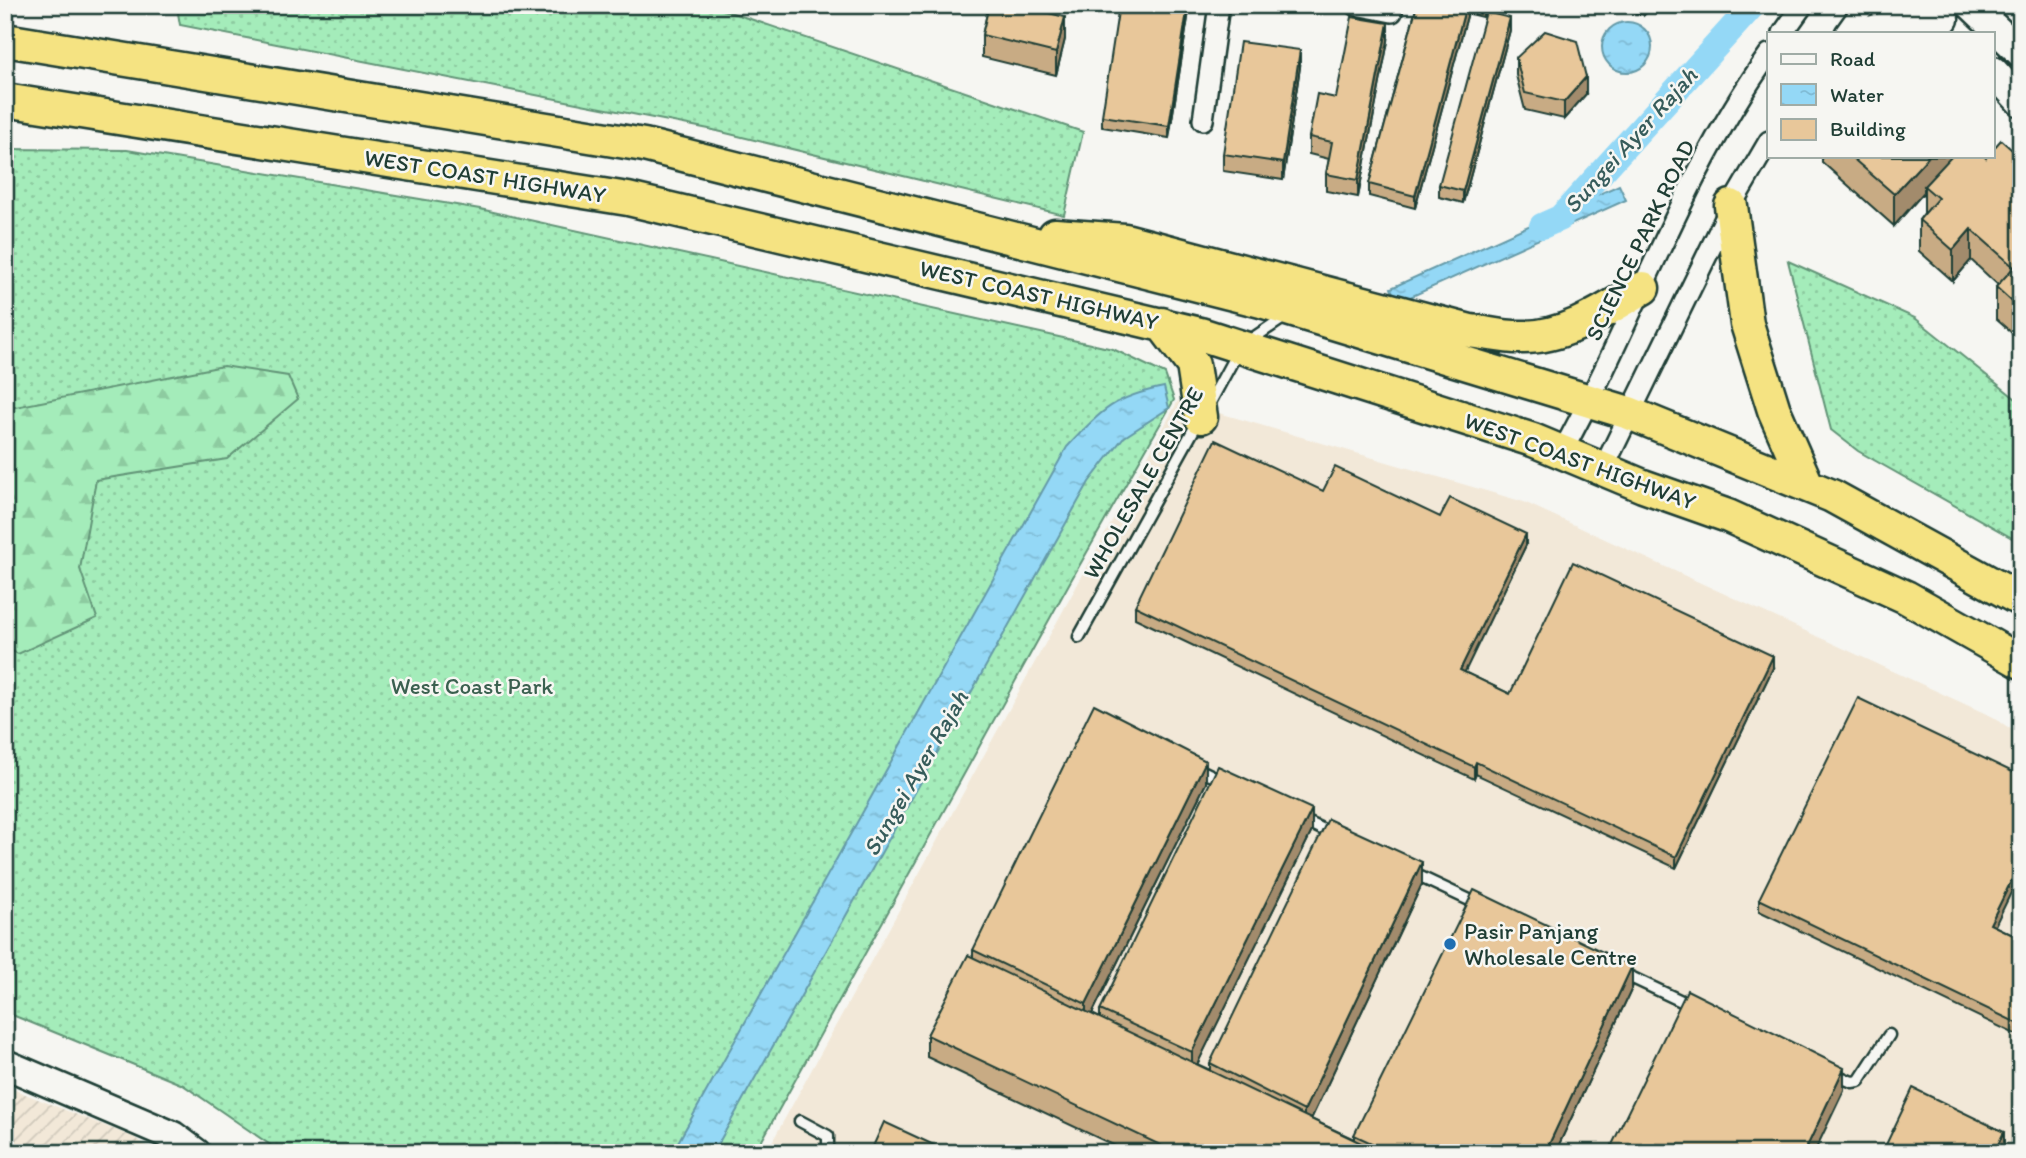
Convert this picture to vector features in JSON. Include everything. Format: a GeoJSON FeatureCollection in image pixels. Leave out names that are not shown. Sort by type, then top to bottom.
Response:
{"type":"FeatureCollection","features":[{"type":"Feature","properties":{"kind":"highway","name":"WEST COAST HIGHWAY"},"geometry":{"type":"LineString","coordinates":[[5,40],[644,145],[1293,312],[1629,413],[1807,485],[2021,600]]}},
{"type":"Feature","properties":{"kind":"highway","name":"WEST COAST HIGHWAY"},"geometry":{"type":"LineString","coordinates":[[5,100],[628,199],[1162,324],[1373,387],[1604,467],[1643,486],[1728,516],[1906,597],[2021,662]]}},
{"type":"Feature","properties":{"kind":"highway"},"geometry":{"type":"LineString","coordinates":[[1731,206],[1747,324],[1774,410],[1807,485]]}},
{"type":"Feature","properties":{"kind":"highway"},"geometry":{"type":"LineString","coordinates":[[994,234],[1125,240],[1470,331],[1525,338],[1556,331],[1593,317],[1643,288]]}},
{"type":"Feature","properties":{"kind":"highway"},"geometry":{"type":"LineString","coordinates":[[1162,324],[1193,365],[1201,417]]}},
{"type":"Feature","properties":{"kind":"main road"},"geometry":{"type":"LineString","coordinates":[[1976,7],[2021,53]]}},
{"type":"Feature","properties":{"kind":"main road"},"geometry":{"type":"LineString","coordinates":[[1866,32],[1944,19]]}},
{"type":"Feature","properties":{"kind":"main road"},"geometry":{"type":"LineString","coordinates":[[1994,72],[2021,102]]}},
{"type":"Feature","properties":{"kind":"main road"},"geometry":{"type":"LineString","coordinates":[[5,1064],[173,1136],[196,1153]]}},
{"type":"Feature","properties":{"kind":"street"},"geometry":{"type":"LineString","coordinates":[[1203,120],[1219,5]]}},
{"type":"Feature","properties":{"kind":"street"},"geometry":{"type":"LineString","coordinates":[[1356,5],[1392,12]]}},
{"type":"Feature","properties":{"kind":"street"},"geometry":{"type":"LineString","coordinates":[[1784,32],[1803,5]]}},
{"type":"Feature","properties":{"kind":"street"},"geometry":{"type":"LineString","coordinates":[[1846,32],[1865,5]]}},
{"type":"Feature","properties":{"kind":"street","name":"SCIENCE PARK ROAD"},"geometry":{"type":"LineString","coordinates":[[1562,452],[1591,400],[1701,168],[1751,78],[1767,57]]}},
{"type":"Feature","properties":{"kind":"street"},"geometry":{"type":"LineString","coordinates":[[1604,467],[1731,206],[1767,144]]}},
{"type":"Feature","properties":{"kind":"lane"},"geometry":{"type":"LineString","coordinates":[[1240,347],[1293,312]]}},
{"type":"Feature","properties":{"kind":"lane","name":"WHOLESALE CENTRE"},"geometry":{"type":"LineString","coordinates":[[1079,637],[1240,347]]}},
{"type":"Feature","properties":{"kind":"lane"},"geometry":{"type":"LineString","coordinates":[[1180,760],[1240,789]]}},
{"type":"Feature","properties":{"kind":"lane"},"geometry":{"type":"LineString","coordinates":[[1287,812],[1344,840]]}},
{"type":"Feature","properties":{"kind":"lane"},"geometry":{"type":"LineString","coordinates":[[1401,867],[1487,908]]}},
{"type":"Feature","properties":{"kind":"lane"},"geometry":{"type":"LineString","coordinates":[[1611,967],[1698,1009]]}},
{"type":"Feature","properties":{"kind":"lane"},"geometry":{"type":"LineString","coordinates":[[1822,1068],[1852,1082],[1859,1081],[1889,1035]]}},
{"type":"Feature","properties":{"kind":"lane"},"geometry":{"type":"LineString","coordinates":[[800,1121],[828,1136],[828,1153]]}},
{"type":"Feature","properties":{"kind":"shaded area","name":"Pasir Panjang Wholesale Centre"},"geometry":{"type":"Polygon","coordinates":[[[1178,401],[1524,502],[1993,717],[2021,736],[2021,1153],[766,1153],[1178,401]]]}},
{"type":"Feature","properties":{"kind":"shaded area"},"geometry":{"type":"Polygon","coordinates":[[[5,1086],[133,1137],[157,1153],[5,1153],[5,1086]]]}},
{"type":"Feature","properties":{"kind":"green space"},"geometry":{"type":"Polygon","coordinates":[[[162,5],[709,5],[1083,132],[1064,215],[709,129],[180,25],[177,7],[162,5]]]}},
{"type":"Feature","properties":{"kind":"green space","name":"West Coast Park"},"geometry":{"type":"Polygon","coordinates":[[[5,149],[127,150],[480,209],[1113,349],[1165,374],[1174,400],[1070,582],[755,1153],[282,1153],[183,1085],[5,1012],[5,149]]]}},
{"type":"Feature","properties":{"kind":"green space"},"geometry":{"type":"Polygon","coordinates":[[[1788,261],[1915,318],[2021,403],[2021,543],[1858,451],[1831,430],[1788,261]]]}},
{"type":"Feature","properties":{"kind":"green space"},"geometry":{"type":"Polygon","coordinates":[[[223,366],[288,376],[298,399],[227,459],[96,480],[80,569],[97,618],[18,654],[5,648],[5,409],[223,366]]]}},
{"type":"Feature","properties":{"kind":"water"},"geometry":{"type":"Polygon","coordinates":[[[1627,22],[1644,30],[1652,47],[1644,64],[1627,72],[1610,64],[1602,47],[1610,30],[1627,22]]]}},
{"type":"Feature","properties":{"kind":"water"},"geometry":{"type":"Polygon","coordinates":[[[1619,185],[1626,200],[1397,303],[1391,288],[1619,185]]]}},
{"type":"Feature","properties":{"kind":"water"},"geometry":{"type":"Polygon","coordinates":[[[1164,387],[1169,408],[1123,438],[1089,482],[713,1153],[672,1153],[1067,447],[1110,407],[1132,395],[1164,387]]]}},
{"type":"Feature","properties":{"kind":"building"},"geometry":{"type":"Polygon","coordinates":[[[989,5],[1029,5],[1028,8],[1065,17],[1056,53],[982,35],[989,5]]]}},
{"type":"Feature","properties":{"kind":"building"},"geometry":{"type":"Polygon","coordinates":[[[1119,5],[1188,5],[1169,126],[1102,116],[1119,5]]]}},
{"type":"Feature","properties":{"kind":"building"},"geometry":{"type":"Polygon","coordinates":[[[1417,5],[1466,5],[1415,196],[1369,184],[1417,5]]]}},
{"type":"Feature","properties":{"kind":"building"},"geometry":{"type":"Polygon","coordinates":[[[1486,12],[1510,18],[1463,191],[1439,185],[1486,12]]]}},
{"type":"Feature","properties":{"kind":"building"},"geometry":{"type":"Polygon","coordinates":[[[1352,17],[1388,23],[1358,180],[1326,174],[1332,142],[1309,137],[1317,94],[1336,98],[1352,17]]]}},
{"type":"Feature","properties":{"kind":"building"},"geometry":{"type":"Polygon","coordinates":[[[1545,31],[1577,41],[1586,77],[1564,102],[1525,93],[1516,58],[1545,31]]]}},
{"type":"Feature","properties":{"kind":"building"},"geometry":{"type":"Polygon","coordinates":[[[1240,42],[1300,50],[1283,163],[1223,154],[1240,42]]]}},
{"type":"Feature","properties":{"kind":"building"},"geometry":{"type":"Polygon","coordinates":[[[2001,140],[2021,158],[2021,175],[2013,184],[2021,191],[2021,310],[1996,287],[2014,267],[1971,229],[1953,250],[1919,220],[1938,198],[1924,186],[1950,158],[1994,158],[1994,148],[2001,140]]]}},
{"type":"Feature","properties":{"kind":"building"},"geometry":{"type":"Polygon","coordinates":[[[1852,158],[1927,158],[1894,194],[1852,158]]]}},
{"type":"Feature","properties":{"kind":"building"},"geometry":{"type":"Polygon","coordinates":[[[1215,440],[1323,491],[1335,467],[1440,517],[1450,498],[1526,534],[1460,670],[1510,694],[1573,562],[1773,656],[1676,857],[1476,762],[1474,767],[1135,606],[1215,440]]]}},
{"type":"Feature","properties":{"kind":"building"},"geometry":{"type":"Polygon","coordinates":[[[1858,698],[2021,776],[2021,861],[1990,924],[2021,939],[2021,1025],[1759,899],[1858,698]]]}},
{"type":"Feature","properties":{"kind":"building"},"geometry":{"type":"Polygon","coordinates":[[[1094,704],[1206,761],[1086,1004],[973,950],[1094,704]]]}},
{"type":"Feature","properties":{"kind":"building"},"geometry":{"type":"Polygon","coordinates":[[[1218,766],[1312,809],[1192,1052],[1100,1010],[1218,766]]]}},
{"type":"Feature","properties":{"kind":"building"},"geometry":{"type":"Polygon","coordinates":[[[1328,819],[1422,862],[1304,1111],[1210,1063],[1328,819]]]}},
{"type":"Feature","properties":{"kind":"building"},"geometry":{"type":"Polygon","coordinates":[[[1474,890],[1632,966],[1545,1153],[1393,1153],[1354,1135],[1474,890]]]}},
{"type":"Feature","properties":{"kind":"building"},"geometry":{"type":"Polygon","coordinates":[[[968,955],[1382,1153],[1177,1153],[927,1035],[968,955]]]}},
{"type":"Feature","properties":{"kind":"building"},"geometry":{"type":"Polygon","coordinates":[[[1687,990],[1844,1068],[1804,1153],[1608,1153],[1687,990]]]}},
{"type":"Feature","properties":{"kind":"building"},"geometry":{"type":"Polygon","coordinates":[[[1913,1088],[2004,1132],[1994,1153],[1882,1153],[1913,1088]]]}},
{"type":"Feature","properties":{"kind":"building"},"geometry":{"type":"Polygon","coordinates":[[[884,1122],[951,1153],[870,1153],[884,1122]]]}},
{"type":"Feature","properties":{"kind":"waterway","name":"Sungei Ayer Rajah"},"geometry":{"type":"LineString","coordinates":[[1542,226],[1560,218],[1753,5]]}},
{"type":"Feature","properties":{"kind":"place","name":"Pasir Panjang Wholesale Centre"},"geometry":{"type":"Point","coordinates":[1450,944]}}]}
